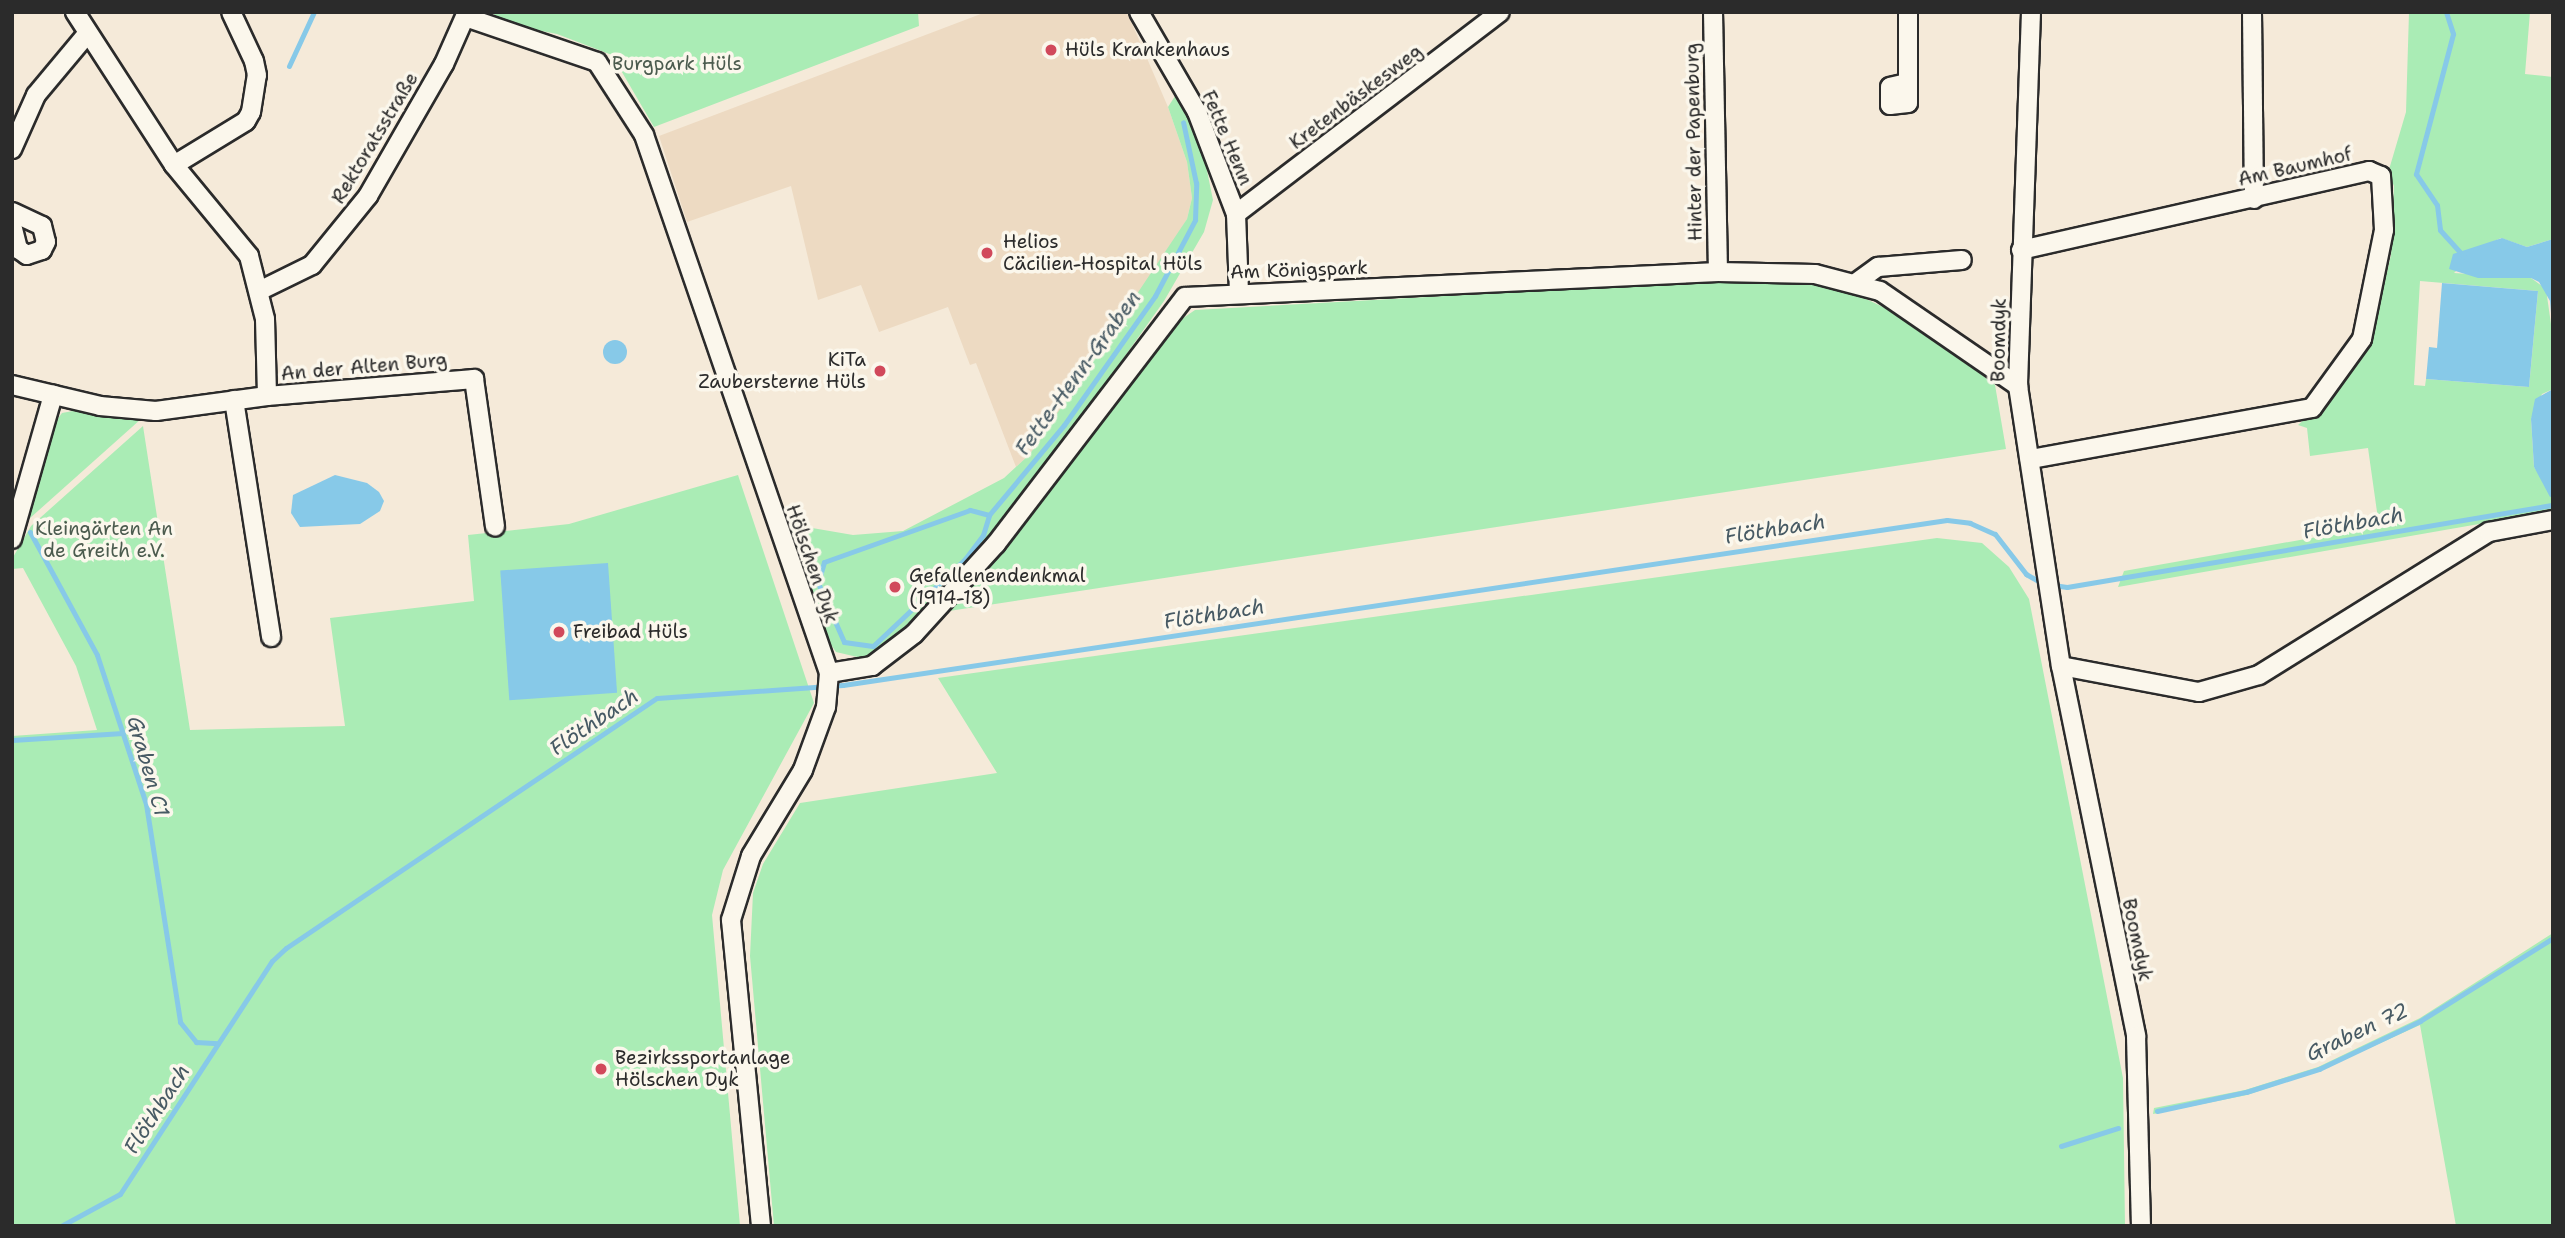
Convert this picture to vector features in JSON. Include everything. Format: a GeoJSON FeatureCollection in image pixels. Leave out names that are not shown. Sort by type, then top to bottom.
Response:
{"type":"FeatureCollection","features":[{"type":"Feature","properties":{"kind":"street"},"geometry":{"type":"LineString","coordinates":[[75,12],[174,165],[249,256],[261,290],[267,396]]}},
{"type":"Feature","properties":{"kind":"street"},"geometry":{"type":"LineString","coordinates":[[174,165],[246,121],[251,112],[257,75],[254,61],[231,12]]}},
{"type":"Feature","properties":{"kind":"street","name":"Fette Henn"},"geometry":{"type":"LineString","coordinates":[[1139,12],[1197,112],[1236,214],[1239,292]]}},
{"type":"Feature","properties":{"kind":"street","name":"Kretenbäskesweg"},"geometry":{"type":"LineString","coordinates":[[1236,214],[1500,12]]}},
{"type":"Feature","properties":{"kind":"street","name":"Hinter der Papenburg"},"geometry":{"type":"LineString","coordinates":[[1713,12],[1718,272]]}},
{"type":"Feature","properties":{"kind":"street"},"geometry":{"type":"LineString","coordinates":[[1907,83],[1908,12]]}},
{"type":"Feature","properties":{"kind":"street","name":"Boomdyk"},"geometry":{"type":"LineString","coordinates":[[2031,12],[2018,386],[2061,666],[2136,1036],[2141,1226]]}},
{"type":"Feature","properties":{"kind":"street"},"geometry":{"type":"LineString","coordinates":[[2252,12],[2254,199]]}},
{"type":"Feature","properties":{"kind":"street","name":"Rektoratsstraße"},"geometry":{"type":"LineString","coordinates":[[261,290],[312,265],[368,196],[467,15]]}},
{"type":"Feature","properties":{"kind":"street","name":"Hölschen Dyk"},"geometry":{"type":"LineString","coordinates":[[467,15],[597,61],[644,135],[687,272],[830,673],[828,696],[803,770],[751,856],[731,920],[761,1226]]}},
{"type":"Feature","properties":{"kind":"street"},"geometry":{"type":"LineString","coordinates":[[12,149],[36,95],[87,33]]}},
{"type":"Feature","properties":{"kind":"street","name":"Am Baumhof"},"geometry":{"type":"LineString","coordinates":[[2021,250],[2369,171],[2381,176],[2384,230],[2362,339],[2312,408],[2030,459]]}},
{"type":"Feature","properties":{"kind":"street"},"geometry":{"type":"LineString","coordinates":[[12,212],[42,226],[46,242],[42,250],[27,255],[18,249],[12,225]]}},
{"type":"Feature","properties":{"kind":"street"},"geometry":{"type":"LineString","coordinates":[[1857,282],[1878,267],[1962,260]]}},
{"type":"Feature","properties":{"kind":"street","name":"Am Königspark"},"geometry":{"type":"LineString","coordinates":[[830,673],[872,666],[914,634],[996,544],[1185,297],[1239,292],[1399,289],[1718,272],[1815,274],[1857,282],[1880,291],[2018,386]]}},
{"type":"Feature","properties":{"kind":"street","name":"An der Alten Burg"},"geometry":{"type":"LineString","coordinates":[[12,385],[100,406],[156,411],[267,396],[474,379],[495,527]]}},
{"type":"Feature","properties":{"kind":"street"},"geometry":{"type":"LineString","coordinates":[[12,539],[53,396]]}},
{"type":"Feature","properties":{"kind":"street"},"geometry":{"type":"LineString","coordinates":[[234,400],[271,637]]}},
{"type":"Feature","properties":{"kind":"street"},"geometry":{"type":"LineString","coordinates":[[2061,666],[2199,692],[2259,675],[2489,532],[2553,520]]}},
{"type":"Feature","properties":{"kind":"shaded area","name":"Helios Cäcilien-Hospital Hüls"},"geometry":{"type":"Polygon","coordinates":[[[986,12],[1127,12],[1168,107],[1187,162],[1192,198],[1187,219],[1146,287],[1030,454],[1016,467],[976,363],[970,365],[948,307],[879,332],[861,285],[818,300],[791,186],[687,222],[659,136],[986,12]]]}},
{"type":"Feature","properties":{"kind":"green space","name":"Burgpark Hüls"},"geometry":{"type":"Polygon","coordinates":[[[490,12],[918,12],[919,26],[654,127],[612,55],[557,34],[511,25],[490,12]]]}},
{"type":"Feature","properties":{"kind":"green space"},"geometry":{"type":"Polygon","coordinates":[[[2409,12],[2530,12],[2525,74],[2553,77],[2553,239],[2527,247],[2501,238],[2481,247],[2454,273],[2531,278],[2546,289],[2553,338],[2553,389],[2542,394],[2531,419],[2534,467],[2553,496],[2553,511],[2118,587],[2124,571],[2379,526],[2368,448],[2310,456],[2307,428],[2298,425],[2318,408],[2365,349],[2391,255],[2394,186],[2388,173],[2406,112],[2409,12]],[[2420,281],[2414,385],[2425,386],[2426,379],[2529,387],[2538,291],[2420,281]]]}},
{"type":"Feature","properties":{"kind":"green space"},"geometry":{"type":"Polygon","coordinates":[[[1179,90],[1204,156],[1213,200],[1204,232],[1164,301],[1047,466],[978,554],[927,609],[866,659],[836,652],[823,633],[783,523],[853,535],[903,531],[1004,478],[1030,454],[1187,219],[1192,198],[1187,162],[1168,107],[1179,90]]]}},
{"type":"Feature","properties":{"kind":"green space"},"geometry":{"type":"Polygon","coordinates":[[[1711,281],[1835,284],[1912,321],[1995,385],[2006,449],[949,611],[988,569],[1176,323],[1195,310],[1711,281]]]}},
{"type":"Feature","properties":{"kind":"green space"},"geometry":{"type":"Polygon","coordinates":[[[73,411],[141,419],[29,519],[56,421],[62,413],[73,411]]]}},
{"type":"Feature","properties":{"kind":"green space","name":"Kleingärten An de Greith e.V."},"geometry":{"type":"Polygon","coordinates":[[[143,426],[190,730],[345,726],[330,618],[474,601],[468,535],[569,524],[738,475],[814,703],[723,870],[712,915],[740,1226],[12,1226],[12,736],[97,730],[76,666],[23,568],[12,569],[12,559],[31,526],[143,426]]]}},
{"type":"Feature","properties":{"kind":"green space"},"geometry":{"type":"Polygon","coordinates":[[[1937,538],[1982,543],[2009,567],[2029,599],[2123,1078],[2125,1226],[774,1226],[750,956],[753,893],[763,864],[800,803],[997,773],[938,678],[1937,538]]]}},
{"type":"Feature","properties":{"kind":"green space"},"geometry":{"type":"Polygon","coordinates":[[[2553,933],[2553,1226],[2456,1226],[2420,1025],[2319,1071],[2247,1095],[2153,1114],[2154,1108],[2245,1090],[2318,1067],[2420,1018],[2553,933]]]}},
{"type":"Feature","properties":{"kind":"water"},"geometry":{"type":"Polygon","coordinates":[[[2502,238],[2527,247],[2553,239],[2553,338],[2550,301],[2539,282],[2531,278],[2478,278],[2449,269],[2453,254],[2502,238]]]}},
{"type":"Feature","properties":{"kind":"water"},"geometry":{"type":"Polygon","coordinates":[[[2442,283],[2538,291],[2529,387],[2426,379],[2429,347],[2437,348],[2442,283]]]}},
{"type":"Feature","properties":{"kind":"water"},"geometry":{"type":"Polygon","coordinates":[[[610,340],[620,340],[627,347],[627,357],[620,364],[610,364],[603,357],[603,347],[610,340]]]}},
{"type":"Feature","properties":{"kind":"water"},"geometry":{"type":"Polygon","coordinates":[[[2553,389],[2553,496],[2550,497],[2534,467],[2531,419],[2535,399],[2553,389]]]}},
{"type":"Feature","properties":{"kind":"water"},"geometry":{"type":"Polygon","coordinates":[[[335,475],[367,483],[379,492],[384,501],[380,511],[360,524],[300,527],[291,513],[293,495],[335,475]]]}},
{"type":"Feature","properties":{"kind":"water","name":"Freibad Hüls"},"geometry":{"type":"Polygon","coordinates":[[[608,563],[617,693],[509,700],[500,571],[608,563]]]}},
{"type":"Feature","properties":{"kind":"waterway"},"geometry":{"type":"LineString","coordinates":[[289,66],[314,12]]}},
{"type":"Feature","properties":{"kind":"waterway"},"geometry":{"type":"LineString","coordinates":[[2446,12],[2453,34],[2416,174],[2437,205],[2440,230],[2464,257]]}},
{"type":"Feature","properties":{"kind":"waterway","name":"Fette-Henn-Graben"},"geometry":{"type":"LineString","coordinates":[[989,515],[970,510],[824,562],[818,583],[844,642],[873,646],[965,559],[983,535],[989,515],[1064,425],[1155,296],[1195,220],[1196,183],[1183,122]]}},
{"type":"Feature","properties":{"kind":"waterway","name":"Flöthbach"},"geometry":{"type":"LineString","coordinates":[[2053,585],[2067,587],[2553,505]]}},
{"type":"Feature","properties":{"kind":"waterway","name":"Flöthbach"},"geometry":{"type":"LineString","coordinates":[[61,1226],[120,1194],[272,961],[286,948],[657,698],[843,685],[1947,520],[1970,523],[1995,534],[2026,574],[2043,584]]}},
{"type":"Feature","properties":{"kind":"waterway","name":"Graben C1"},"geometry":{"type":"LineString","coordinates":[[30,532],[97,655],[146,804],[180,1022],[196,1042],[218,1043]]}},
{"type":"Feature","properties":{"kind":"waterway"},"geometry":{"type":"LineString","coordinates":[[12,740],[123,733]]}},
{"type":"Feature","properties":{"kind":"waterway","name":"Graben 72"},"geometry":{"type":"LineString","coordinates":[[2157,1111],[2246,1092],[2319,1069],[2420,1021],[2553,938]]}},
{"type":"Feature","properties":{"kind":"waterway","name":"Graben 72"},"geometry":{"type":"LineString","coordinates":[[2061,1146],[2118,1128]]}},
{"type":"Feature","properties":{"kind":"place","name":"Hüls Krankenhaus"},"geometry":{"type":"Point","coordinates":[1051,50]}},
{"type":"Feature","properties":{"kind":"place","name":"Helios Cäcilien-Hospital Hüls"},"geometry":{"type":"Point","coordinates":[987,253]}},
{"type":"Feature","properties":{"kind":"place","name":"KiTa Zaubersterne Hüls"},"geometry":{"type":"Point","coordinates":[880,371]}},
{"type":"Feature","properties":{"kind":"place","name":"Gefallenendenkmal (1914-18)"},"geometry":{"type":"Point","coordinates":[895,587]}},
{"type":"Feature","properties":{"kind":"place","name":"Freibad Hüls"},"geometry":{"type":"Point","coordinates":[559,632]}},
{"type":"Feature","properties":{"kind":"place","name":"Bezirkssportanlage Hölschen Dyk"},"geometry":{"type":"Point","coordinates":[601,1069]}}]}
